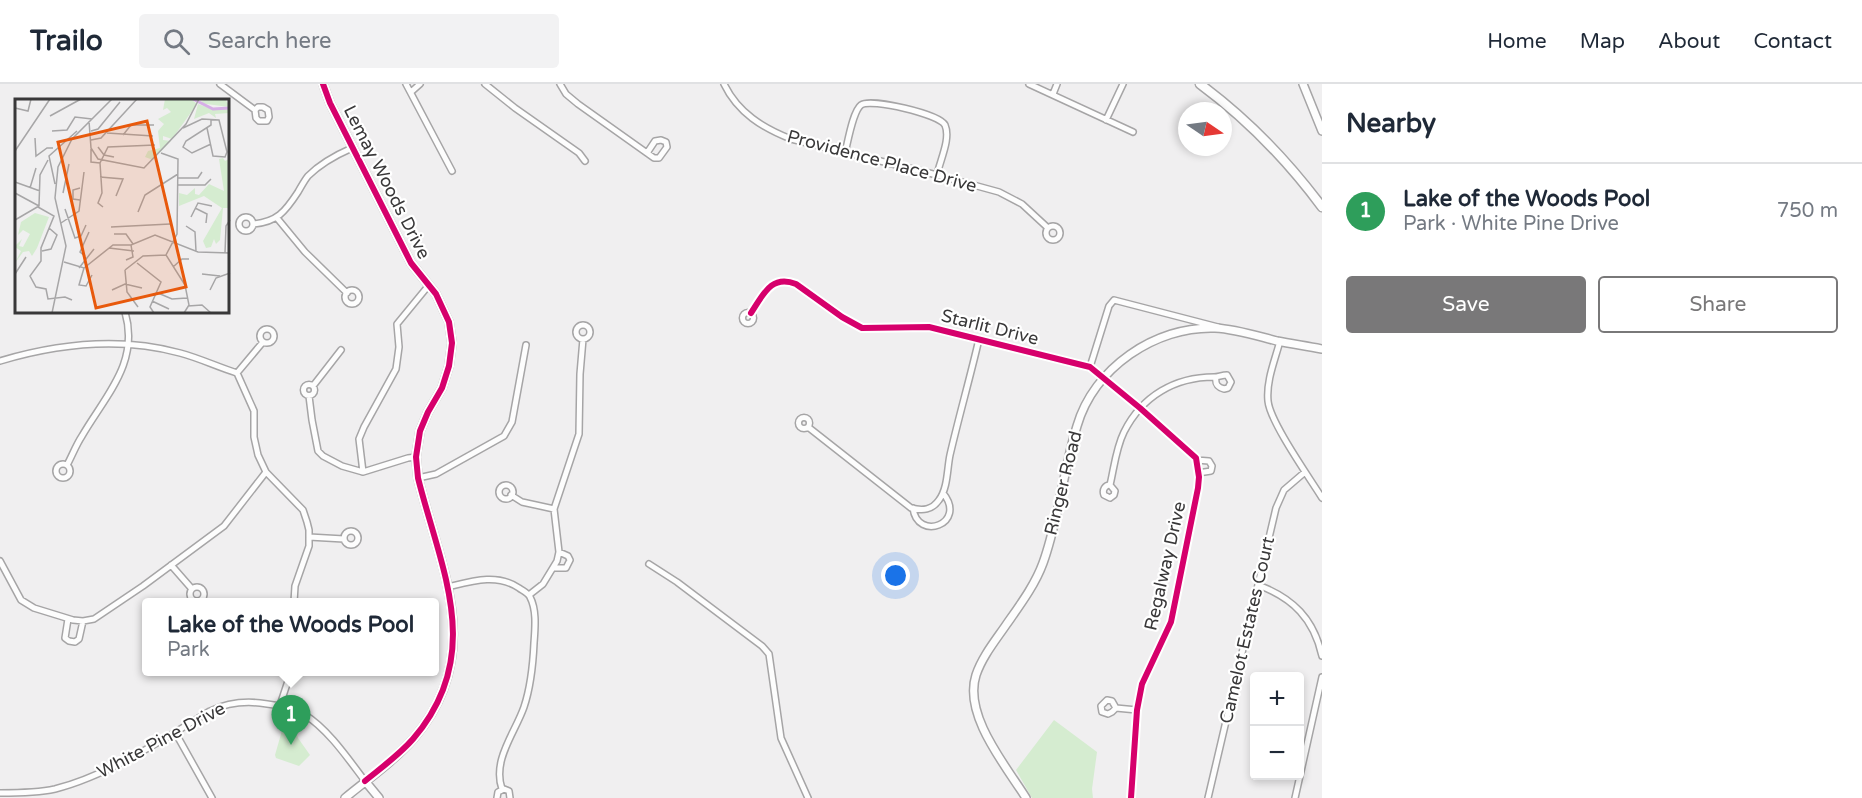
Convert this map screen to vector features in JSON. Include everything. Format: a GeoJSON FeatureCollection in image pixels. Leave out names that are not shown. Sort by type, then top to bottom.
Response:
{"type":"FeatureCollection","features":[{"type":"Feature","properties":{"kind":"main road"},"geometry":{"type":"LineString","coordinates":[[1200,84],[1240,117],[1270,146],[1299,177],[1322,207]]}},
{"type":"Feature","properties":{"kind":"street"},"geometry":{"type":"LineString","coordinates":[[220,84],[255,110]]}},
{"type":"Feature","properties":{"kind":"street","name":"Lemay Woods Drive"},"geometry":{"type":"LineString","coordinates":[[323,84],[330,103],[411,263],[441,302],[449,322],[452,344],[447,377],[423,421],[416,457],[418,478],[448,586],[453,614],[453,642],[448,670],[438,700],[414,737],[345,798]]}},
{"type":"Feature","properties":{"kind":"street"},"geometry":{"type":"LineString","coordinates":[[406,84],[452,171]]}},
{"type":"Feature","properties":{"kind":"street"},"geometry":{"type":"LineString","coordinates":[[411,92],[420,84]]}},
{"type":"Feature","properties":{"kind":"street"},"geometry":{"type":"LineString","coordinates":[[485,84],[579,153],[585,161]]}},
{"type":"Feature","properties":{"kind":"street"},"geometry":{"type":"LineString","coordinates":[[560,84],[566,94],[647,153]]}},
{"type":"Feature","properties":{"kind":"street","name":"Providence Place Drive"},"geometry":{"type":"LineString","coordinates":[[724,84],[732,98],[761,126],[792,139],[999,192],[1032,211],[1048,228]]}},
{"type":"Feature","properties":{"kind":"street"},"geometry":{"type":"LineString","coordinates":[[1029,84],[1133,132]]}},
{"type":"Feature","properties":{"kind":"street"},"geometry":{"type":"LineString","coordinates":[[1053,94],[1057,84]]}},
{"type":"Feature","properties":{"kind":"street"},"geometry":{"type":"LineString","coordinates":[[1106,120],[1123,84]]}},
{"type":"Feature","properties":{"kind":"street"},"geometry":{"type":"LineString","coordinates":[[1303,84],[1322,131]]}},
{"type":"Feature","properties":{"kind":"street"},"geometry":{"type":"LineString","coordinates":[[845,153],[855,113],[859,106],[866,102],[929,114],[940,119],[947,136],[937,175]]}},
{"type":"Feature","properties":{"kind":"street"},"geometry":{"type":"LineString","coordinates":[[253,224],[267,223],[277,218],[293,199],[306,178],[329,159],[352,147]]}},
{"type":"Feature","properties":{"kind":"street"},"geometry":{"type":"LineString","coordinates":[[277,218],[305,252],[347,293]]}},
{"type":"Feature","properties":{"kind":"street","name":"Starlit Drive"},"geometry":{"type":"LineString","coordinates":[[751,313],[768,288],[783,280],[796,284],[842,317],[862,328],[929,327],[1090,367],[1104,378]]}},
{"type":"Feature","properties":{"kind":"street"},"geometry":{"type":"LineString","coordinates":[[363,472],[359,439],[396,369],[399,347],[397,324],[429,285]]}},
{"type":"Feature","properties":{"kind":"street"},"geometry":{"type":"LineString","coordinates":[[1090,367],[1111,300],[1222,328]]}},
{"type":"Feature","properties":{"kind":"street"},"geometry":{"type":"LineString","coordinates":[[67,465],[82,436],[121,376],[128,345],[129,329],[125,314]]}},
{"type":"Feature","properties":{"kind":"street","name":"Ringer Road"},"geometry":{"type":"LineString","coordinates":[[1026,798],[985,731],[975,704],[975,680],[991,647],[1037,576],[1048,545],[1079,418],[1087,402],[1104,378],[1125,358],[1160,339],[1188,331],[1222,328],[1322,349]]}},
{"type":"Feature","properties":{"kind":"street"},"geometry":{"type":"LineString","coordinates":[[529,595],[543,584],[555,568],[559,552],[554,509],[579,434],[583,339]]}},
{"type":"Feature","properties":{"kind":"street"},"geometry":{"type":"LineString","coordinates":[[808,427],[913,508],[928,509],[938,502],[943,493],[980,339]]}},
{"type":"Feature","properties":{"kind":"street"},"geometry":{"type":"LineString","coordinates":[[237,373],[263,342]]}},
{"type":"Feature","properties":{"kind":"street"},"geometry":{"type":"LineString","coordinates":[[1280,342],[1270,379],[1268,403],[1305,472],[1322,498]]}},
{"type":"Feature","properties":{"kind":"street"},"geometry":{"type":"LineString","coordinates":[[0,361],[63,347],[128,345],[179,353],[237,373],[254,411],[255,447],[266,472],[303,510],[309,530],[309,546],[295,586],[294,598]]}},
{"type":"Feature","properties":{"kind":"street"},"geometry":{"type":"LineString","coordinates":[[418,478],[436,474],[504,436],[512,422],[526,345]]}},
{"type":"Feature","properties":{"kind":"street"},"geometry":{"type":"LineString","coordinates":[[341,350],[313,386],[309,385],[304,388],[305,393],[309,396],[318,451],[342,466],[363,472],[416,457]]}},
{"type":"Feature","properties":{"kind":"street"},"geometry":{"type":"LineString","coordinates":[[1110,485],[1123,434],[1140,408],[1171,385],[1192,378],[1216,377]]}},
{"type":"Feature","properties":{"kind":"street","name":"Regalway Drive"},"geometry":{"type":"LineString","coordinates":[[1104,378],[1196,460],[1209,461],[1212,466],[1211,471],[1198,474]]}},
{"type":"Feature","properties":{"kind":"street","name":"Regalway Drive"},"geometry":{"type":"LineString","coordinates":[[1131,798],[1137,710],[1142,684],[1171,622],[1198,488],[1196,460]]}},
{"type":"Feature","properties":{"kind":"street"},"geometry":{"type":"LineString","coordinates":[[0,561],[21,600],[34,609],[68,619],[94,620],[224,525],[266,472]]}},
{"type":"Feature","properties":{"kind":"street","name":"Camelot Estates Court"},"geometry":{"type":"LineString","coordinates":[[1208,798],[1279,499],[1284,490],[1305,472]]}},
{"type":"Feature","properties":{"kind":"street"},"geometry":{"type":"LineString","coordinates":[[913,508],[914,517],[918,521],[931,527],[937,526],[948,518],[950,512],[948,499],[943,493]]}},
{"type":"Feature","properties":{"kind":"street"},"geometry":{"type":"LineString","coordinates":[[511,495],[522,502],[554,509]]}},
{"type":"Feature","properties":{"kind":"street"},"geometry":{"type":"LineString","coordinates":[[309,537],[344,539]]}},
{"type":"Feature","properties":{"kind":"street"},"geometry":{"type":"LineString","coordinates":[[555,568],[566,568],[570,563],[568,556],[559,552]]}},
{"type":"Feature","properties":{"kind":"street"},"geometry":{"type":"LineString","coordinates":[[649,564],[682,586],[762,646],[769,654],[781,738],[808,798]]}},
{"type":"Feature","properties":{"kind":"street"},"geometry":{"type":"LineString","coordinates":[[171,565],[192,589]]}},
{"type":"Feature","properties":{"kind":"street"},"geometry":{"type":"LineString","coordinates":[[0,580],[7,575]]}},
{"type":"Feature","properties":{"kind":"street"},"geometry":{"type":"LineString","coordinates":[[448,586],[473,580],[493,579],[509,582],[529,595],[533,609],[535,636],[531,683],[499,767],[502,789]]}},
{"type":"Feature","properties":{"kind":"street"},"geometry":{"type":"LineString","coordinates":[[1258,585],[1277,593],[1296,606],[1316,639],[1322,656]]}},
{"type":"Feature","properties":{"kind":"street"},"geometry":{"type":"LineString","coordinates":[[68,619],[65,638],[75,642],[79,639],[84,621]]}},
{"type":"Feature","properties":{"kind":"street"},"geometry":{"type":"LineString","coordinates":[[280,705],[289,676]]}},
{"type":"Feature","properties":{"kind":"street"},"geometry":{"type":"LineString","coordinates":[[1295,798],[1322,678]]}},
{"type":"Feature","properties":{"kind":"street","name":"White Pine Drive"},"geometry":{"type":"LineString","coordinates":[[0,793],[40,791],[79,782],[106,770],[223,705],[248,702],[280,705],[306,716],[320,728],[365,781]]}},
{"type":"Feature","properties":{"kind":"street"},"geometry":{"type":"LineString","coordinates":[[1116,708],[1137,710]]}},
{"type":"Feature","properties":{"kind":"street"},"geometry":{"type":"LineString","coordinates":[[176,732],[212,798]]}},
{"type":"Feature","properties":{"kind":"street"},"geometry":{"type":"LineString","coordinates":[[365,781],[379,798]]}},
{"type":"Feature","properties":{"kind":"street"},"geometry":{"type":"LineString","coordinates":[[497,798],[498,792],[502,789]]}},
{"type":"Feature","properties":{"kind":"street"},"geometry":{"type":"LineString","coordinates":[[502,789],[509,791],[510,798]]}},
{"type":"Feature","properties":{"kind":"green space"},"geometry":{"type":"Polygon","coordinates":[[[1054,720],[1097,752],[1093,798],[1032,798],[1016,770],[1054,720]]]}},
{"type":"Feature","properties":{"kind":"green space"},"geometry":{"type":"Polygon","coordinates":[[[287,724],[294,726],[298,738],[310,755],[299,766],[276,758],[275,755],[283,727],[287,724]]]}},
{"type":"Feature","properties":{"kind":"cycle path"},"geometry":{"type":"LineString","coordinates":[[323,84],[330,103],[411,263],[436,294],[449,322],[452,343],[449,366],[442,388],[420,431],[416,457],[418,478],[446,579],[452,611],[453,643],[448,675],[435,707],[413,739],[365,781]]}},
{"type":"Feature","properties":{"kind":"cycle path"},"geometry":{"type":"LineString","coordinates":[[751,313],[769,288],[774,284],[787,282],[796,284],[842,317],[862,328],[929,327],[1090,367],[1196,458],[1198,488],[1171,622],[1142,684],[1137,710],[1131,798]]}},
{"type":"Feature","properties":{"kind":"place","name":"Lake of the Woods Pool"},"geometry":{"type":"Point","coordinates":[291,745]}}]}
